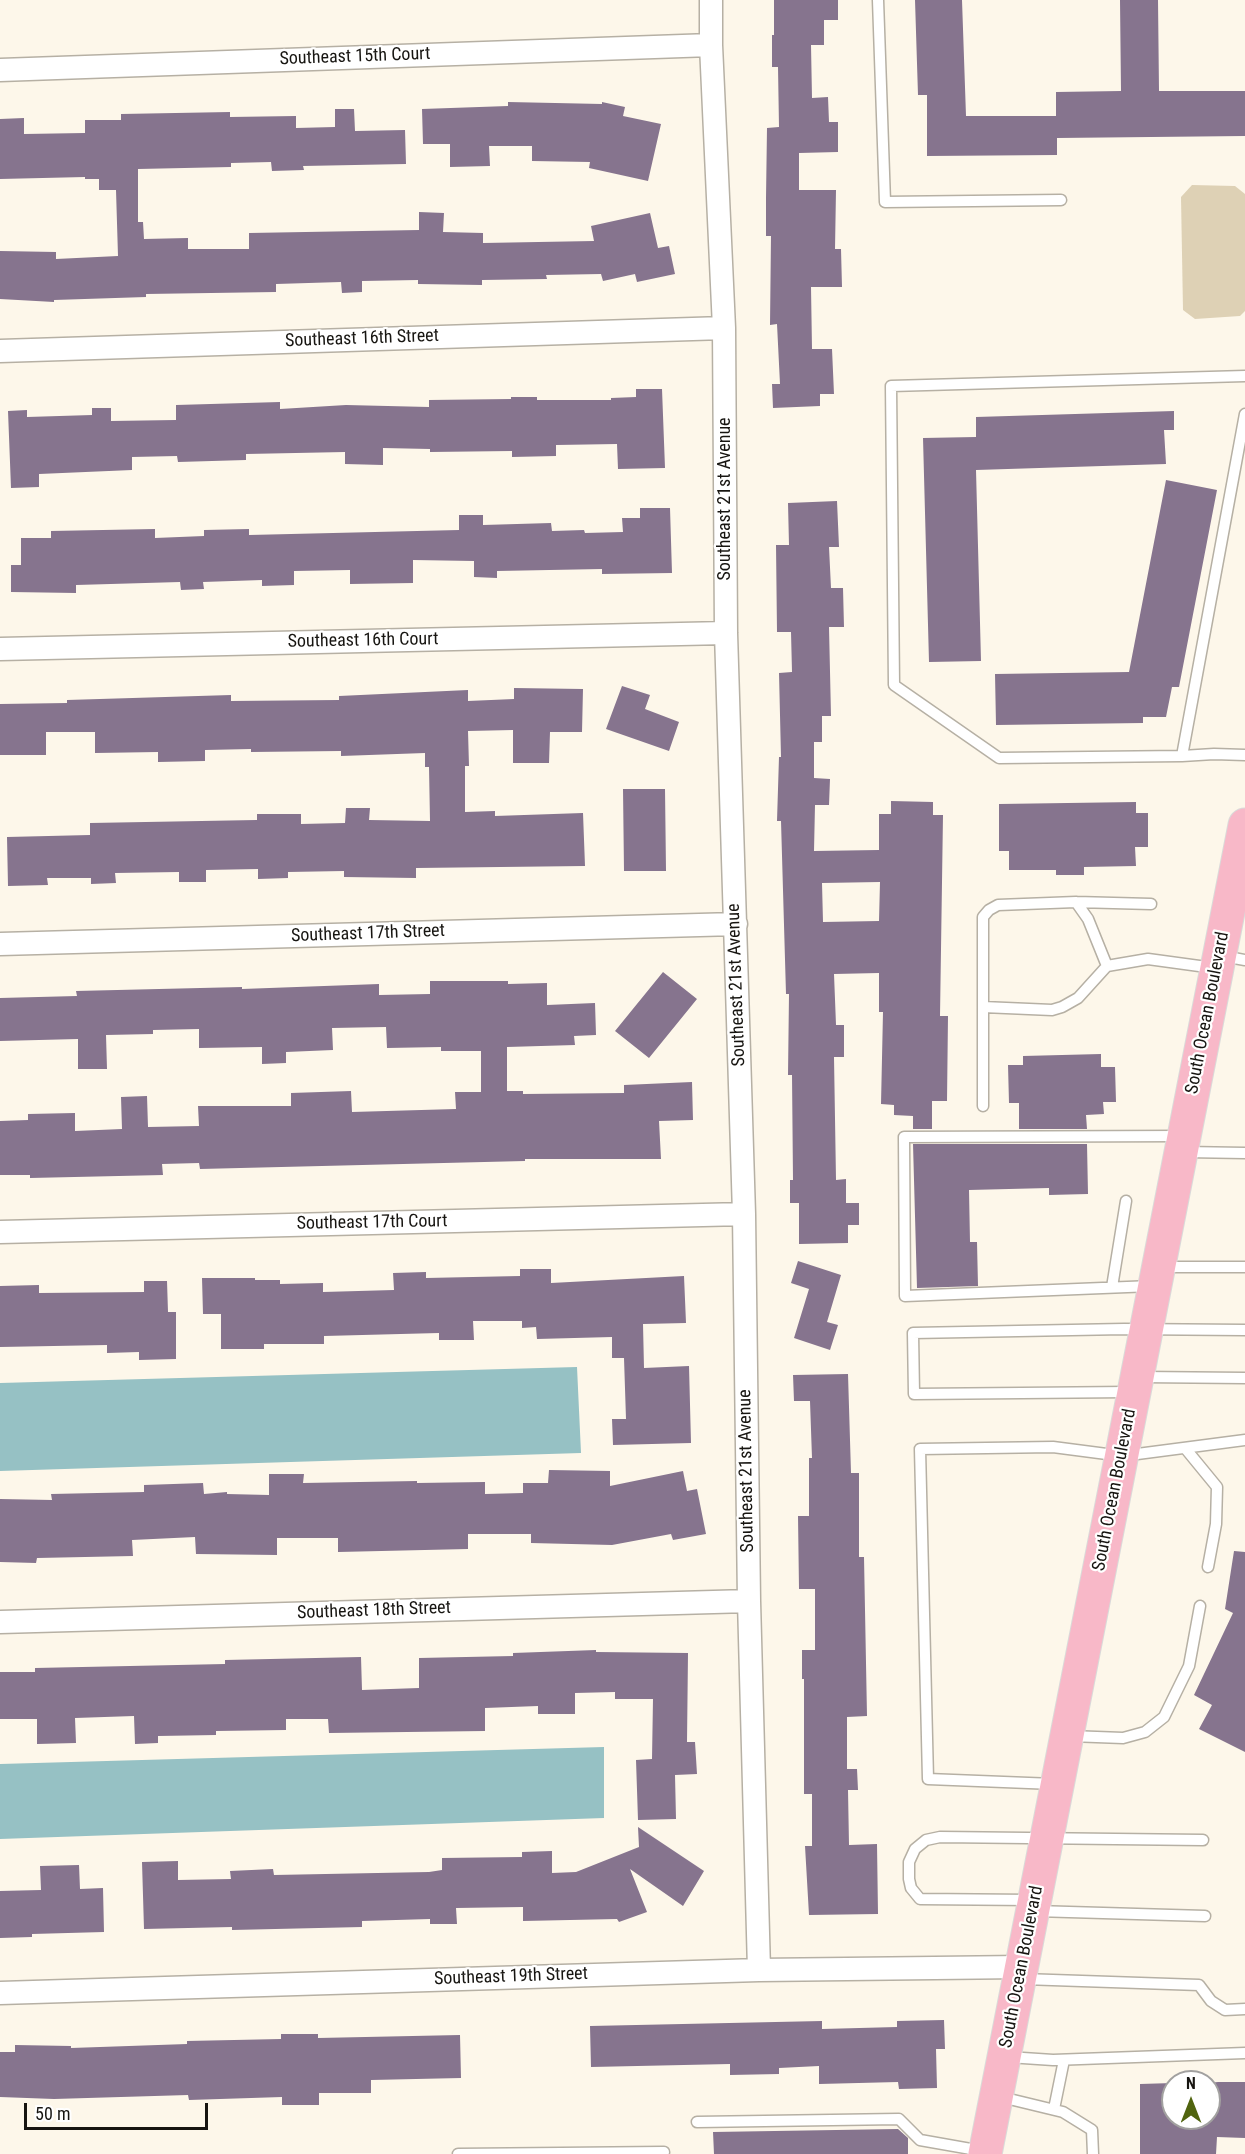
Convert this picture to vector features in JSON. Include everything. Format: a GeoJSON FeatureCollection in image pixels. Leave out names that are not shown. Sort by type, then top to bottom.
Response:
{"type":"FeatureCollection","features":[{"type":"Feature","properties":{"kind":"main road","name":"South Ocean Boulevard"},"geometry":{"type":"LineString","coordinates":[[985,2153],[1183,1144],[1227,961],[1245,825]]}},
{"type":"Feature","properties":{"kind":"street","name":"Southeast 21st Avenue"},"geometry":{"type":"LineString","coordinates":[[711,0],[724,328],[726,633],[744,1215],[749,1601],[759,1970]]}},
{"type":"Feature","properties":{"kind":"street","name":"Southeast 15th Court"},"geometry":{"type":"LineString","coordinates":[[0,70],[711,45]]}},
{"type":"Feature","properties":{"kind":"street","name":"Southeast 16th Street"},"geometry":{"type":"LineString","coordinates":[[0,351],[724,328]]}},
{"type":"Feature","properties":{"kind":"street","name":"Southeast 16th Court"},"geometry":{"type":"LineString","coordinates":[[0,649],[726,633]]}},
{"type":"Feature","properties":{"kind":"street","name":"Southeast 17th Street"},"geometry":{"type":"LineString","coordinates":[[0,944],[736,924]]}},
{"type":"Feature","properties":{"kind":"street","name":"Southeast 17th Court"},"geometry":{"type":"LineString","coordinates":[[0,1232],[744,1215]]}},
{"type":"Feature","properties":{"kind":"street","name":"Southeast 18th Street"},"geometry":{"type":"LineString","coordinates":[[0,1622],[749,1601]]}},
{"type":"Feature","properties":{"kind":"street","name":"Southeast 19th Street"},"geometry":{"type":"LineString","coordinates":[[0,1993],[759,1970],[1021,1973]]}},
{"type":"Feature","properties":{"kind":"lane"},"geometry":{"type":"LineString","coordinates":[[878,0],[885,202],[1061,200]]}},
{"type":"Feature","properties":{"kind":"lane"},"geometry":{"type":"LineString","coordinates":[[1245,376],[891,386],[894,685],[999,758],[1245,755]]}},
{"type":"Feature","properties":{"kind":"lane"},"geometry":{"type":"LineString","coordinates":[[1182,756],[1245,414]]}},
{"type":"Feature","properties":{"kind":"lane"},"geometry":{"type":"LineString","coordinates":[[1076,902],[1088,920],[1107,966]]}},
{"type":"Feature","properties":{"kind":"lane"},"geometry":{"type":"LineString","coordinates":[[983,1106],[982,917],[998,905],[1076,902],[1151,904]]}},
{"type":"Feature","properties":{"kind":"lane"},"geometry":{"type":"LineString","coordinates":[[982,1007],[1052,1010],[1062,1007],[1078,998],[1107,966],[1148,959],[1227,961]]}},
{"type":"Feature","properties":{"kind":"lane"},"geometry":{"type":"LineString","coordinates":[[1245,1153],[1183,1144],[904,1137],[905,1296],[1112,1287],[1157,1276],[1245,1267]]}},
{"type":"Feature","properties":{"kind":"lane"},"geometry":{"type":"LineString","coordinates":[[1112,1287],[1126,1202]]}},
{"type":"Feature","properties":{"kind":"lane"},"geometry":{"type":"LineString","coordinates":[[1245,1330],[1146,1329],[913,1333],[914,1394],[1245,1378]]}},
{"type":"Feature","properties":{"kind":"lane"},"geometry":{"type":"LineString","coordinates":[[1058,1784],[928,1779],[920,1449],[1053,1447],[1122,1456],[1245,1440]]}},
{"type":"Feature","properties":{"kind":"lane"},"geometry":{"type":"LineString","coordinates":[[1185,1448],[1217,1487],[1216,1524],[1208,1567]]}},
{"type":"Feature","properties":{"kind":"lane"},"geometry":{"type":"LineString","coordinates":[[1067,1736],[1123,1738],[1145,1732],[1164,1717],[1189,1666],[1200,1606]]}},
{"type":"Feature","properties":{"kind":"lane"},"geometry":{"type":"LineString","coordinates":[[1203,1840],[940,1837],[926,1840],[915,1849],[909,1862],[909,1879],[911,1888],[920,1899],[1205,1916]]}},
{"type":"Feature","properties":{"kind":"lane"},"geometry":{"type":"LineString","coordinates":[[1021,1973],[1199,1985],[1211,2001],[1225,2010],[1245,2009]]}},
{"type":"Feature","properties":{"kind":"lane"},"geometry":{"type":"LineString","coordinates":[[1004,2057],[1064,2060],[1245,2053]]}},
{"type":"Feature","properties":{"kind":"lane"},"geometry":{"type":"LineString","coordinates":[[1054,2109],[1064,2060]]}},
{"type":"Feature","properties":{"kind":"lane"},"geometry":{"type":"LineString","coordinates":[[996,2096],[1063,2112],[1092,2130],[1093,2154]]}},
{"type":"Feature","properties":{"kind":"lane"},"geometry":{"type":"LineString","coordinates":[[697,2122],[899,2119],[920,2140],[985,2153]]}},
{"type":"Feature","properties":{"kind":"lane"},"geometry":{"type":"LineString","coordinates":[[458,2154],[664,2152]]}},
{"type":"Feature","properties":{"kind":"shaded area"},"geometry":{"type":"Polygon","coordinates":[[[1192,185],[1235,186],[1245,194],[1245,311],[1240,316],[1195,319],[1183,310],[1181,197],[1192,185]]]}},
{"type":"Feature","properties":{"kind":"water"},"geometry":{"type":"Polygon","coordinates":[[[577,1367],[581,1453],[0,1471],[0,1383],[577,1367]]]}},
{"type":"Feature","properties":{"kind":"water"},"geometry":{"type":"Polygon","coordinates":[[[604,1747],[604,1818],[0,1839],[0,1764],[604,1747]]]}},
{"type":"Feature","properties":{"kind":"building"},"geometry":{"type":"Polygon","coordinates":[[[774,0],[838,0],[838,20],[824,20],[824,45],[811,45],[812,98],[828,97],[829,122],[838,122],[838,152],[799,153],[799,190],[836,190],[835,249],[841,249],[842,287],[811,287],[812,349],[832,349],[834,394],[820,394],[820,406],[773,408],[772,384],[780,384],[777,324],[770,325],[771,236],[766,236],[766,198],[767,128],[779,127],[778,67],[772,67],[774,0]]]}},
{"type":"Feature","properties":{"kind":"building"},"geometry":{"type":"Polygon","coordinates":[[[915,0],[962,0],[966,116],[1056,116],[1056,92],[1121,91],[1120,0],[1158,0],[1159,91],[1245,91],[1245,136],[1057,138],[1057,155],[927,156],[927,95],[918,95],[915,0]]]}},
{"type":"Feature","properties":{"kind":"building"},"geometry":{"type":"Polygon","coordinates":[[[508,102],[602,104],[602,102],[625,107],[623,116],[661,124],[648,181],[589,168],[590,162],[532,161],[532,146],[489,146],[490,166],[450,167],[450,144],[423,144],[422,109],[508,106],[508,102]]]}},
{"type":"Feature","properties":{"kind":"building"},"geometry":{"type":"Polygon","coordinates":[[[335,109],[354,109],[355,131],[405,130],[406,164],[303,166],[304,170],[272,171],[271,162],[231,163],[231,167],[138,169],[138,222],[143,222],[144,239],[188,238],[188,249],[249,249],[249,233],[419,230],[419,212],[444,213],[443,232],[483,233],[483,243],[594,241],[591,226],[650,213],[658,248],[669,246],[675,274],[637,282],[635,274],[603,281],[601,274],[546,275],[547,279],[482,280],[482,285],[418,284],[418,280],[362,281],[362,292],[342,293],[341,282],[276,284],[276,292],[146,294],[146,297],[54,300],[54,302],[0,299],[0,251],[56,252],[56,259],[118,256],[116,190],[99,190],[99,179],[85,179],[85,177],[0,179],[0,119],[24,118],[24,134],[85,133],[85,120],[121,120],[121,114],[230,112],[230,117],[296,116],[296,128],[335,127],[335,109]]]}},
{"type":"Feature","properties":{"kind":"building"},"geometry":{"type":"Polygon","coordinates":[[[636,389],[662,389],[665,468],[618,469],[617,444],[556,445],[556,456],[512,457],[512,451],[430,452],[430,449],[383,448],[383,465],[345,464],[345,452],[246,454],[246,460],[178,462],[177,456],[132,457],[132,470],[39,474],[39,487],[11,488],[8,411],[27,410],[27,417],[92,415],[92,408],[111,408],[111,421],[176,420],[176,405],[280,402],[280,409],[346,405],[429,407],[429,400],[537,397],[537,400],[611,400],[611,398],[636,397],[636,389]]]}},
{"type":"Feature","properties":{"kind":"building"},"geometry":{"type":"Polygon","coordinates":[[[1174,411],[1174,430],[1164,430],[1166,464],[976,470],[981,661],[929,662],[923,438],[976,437],[976,417],[1174,411]]]}},
{"type":"Feature","properties":{"kind":"building"},"geometry":{"type":"Polygon","coordinates":[[[1166,480],[1217,490],[1179,687],[1172,687],[1166,717],[1143,717],[1143,723],[996,725],[995,674],[1129,672],[1166,480]]]}},
{"type":"Feature","properties":{"kind":"building"},"geometry":{"type":"Polygon","coordinates":[[[837,501],[839,547],[829,547],[831,588],[843,588],[844,627],[829,627],[831,716],[822,716],[822,742],[814,742],[814,778],[830,779],[829,805],[815,805],[814,851],[879,850],[879,814],[891,814],[891,801],[933,802],[933,815],[943,815],[940,1016],[948,1016],[947,1101],[932,1101],[932,1129],[913,1129],[913,1116],[894,1115],[894,1105],[881,1104],[883,1012],[879,1012],[879,973],[834,974],[836,1025],[844,1025],[844,1057],[834,1057],[836,1180],[846,1179],[846,1203],[859,1203],[859,1225],[848,1225],[848,1243],[799,1244],[799,1203],[790,1203],[790,1180],[793,1180],[792,1075],[788,1075],[789,994],[786,994],[781,821],[777,821],[779,757],[781,757],[779,673],[792,672],[791,632],[777,632],[776,545],[789,545],[788,503],[837,501]],[[880,882],[822,883],[823,922],[879,921],[880,882]]]}},
{"type":"Feature","properties":{"kind":"building"},"geometry":{"type":"Polygon","coordinates":[[[640,508],[670,508],[672,573],[602,574],[602,569],[497,571],[497,578],[474,577],[474,561],[413,560],[413,583],[350,584],[350,570],[294,571],[294,585],[262,586],[262,580],[203,582],[204,589],[181,590],[180,582],[76,585],[76,593],[11,592],[11,565],[21,565],[21,538],[51,538],[51,531],[155,529],[155,538],[204,536],[204,530],[249,529],[249,535],[459,530],[459,515],[483,515],[483,525],[551,523],[552,531],[623,532],[622,518],[640,518],[640,508]]]}},
{"type":"Feature","properties":{"kind":"building"},"geometry":{"type":"Polygon","coordinates":[[[622,686],[650,695],[645,709],[679,722],[669,751],[606,729],[622,686]]]}},
{"type":"Feature","properties":{"kind":"building"},"geometry":{"type":"Polygon","coordinates":[[[514,688],[583,689],[582,732],[550,732],[549,763],[513,763],[513,730],[468,731],[469,766],[465,766],[465,812],[495,811],[495,816],[583,813],[585,866],[416,868],[416,878],[344,877],[344,871],[288,872],[288,878],[258,879],[258,869],[206,870],[206,882],[179,882],[179,872],[115,873],[116,883],[91,884],[91,878],[47,878],[48,885],[8,886],[7,837],[90,835],[90,823],[257,820],[257,814],[301,814],[301,824],[345,823],[346,808],[370,808],[369,820],[430,821],[429,767],[425,767],[425,753],[341,756],[341,751],[251,752],[251,749],[205,750],[205,761],[158,762],[158,752],[95,753],[95,732],[46,732],[46,755],[0,755],[0,704],[231,695],[231,701],[339,700],[339,696],[468,690],[468,701],[514,699],[514,688]]]}},
{"type":"Feature","properties":{"kind":"building"},"geometry":{"type":"Polygon","coordinates":[[[623,789],[665,789],[666,871],[624,871],[623,789]]]}},
{"type":"Feature","properties":{"kind":"building"},"geometry":{"type":"Polygon","coordinates":[[[1136,802],[1136,813],[1148,813],[1148,847],[1135,847],[1136,866],[1084,867],[1084,875],[1056,875],[1056,870],[1009,870],[1009,851],[999,851],[999,804],[1136,802]]]}},
{"type":"Feature","properties":{"kind":"building"},"geometry":{"type":"Polygon","coordinates":[[[663,972],[697,999],[649,1058],[615,1031],[663,972]]]}},
{"type":"Feature","properties":{"kind":"building"},"geometry":{"type":"Polygon","coordinates":[[[430,981],[547,983],[547,1005],[595,1003],[596,1035],[574,1036],[575,1045],[507,1047],[507,1091],[523,1091],[523,1094],[624,1093],[624,1085],[692,1082],[693,1120],[659,1121],[661,1159],[525,1159],[525,1161],[200,1169],[199,1163],[162,1164],[163,1175],[30,1178],[30,1175],[0,1175],[0,1121],[28,1120],[28,1114],[75,1113],[75,1131],[122,1129],[121,1097],[147,1096],[148,1127],[199,1126],[198,1106],[291,1106],[291,1093],[351,1091],[352,1112],[456,1109],[455,1092],[481,1092],[481,1051],[441,1051],[441,1047],[387,1048],[386,1027],[332,1028],[333,1050],[286,1052],[286,1063],[262,1064],[262,1047],[199,1048],[199,1029],[153,1030],[153,1034],[106,1035],[107,1069],[78,1069],[78,1039],[0,1041],[0,998],[77,996],[76,991],[242,987],[242,989],[379,984],[379,995],[430,994],[430,981]]]}},
{"type":"Feature","properties":{"kind":"building"},"geometry":{"type":"Polygon","coordinates":[[[1101,1054],[1101,1067],[1115,1067],[1116,1102],[1103,1102],[1104,1114],[1086,1115],[1087,1129],[1019,1129],[1019,1103],[1009,1103],[1008,1065],[1023,1065],[1023,1056],[1101,1054]]]}},
{"type":"Feature","properties":{"kind":"building"},"geometry":{"type":"Polygon","coordinates":[[[913,1144],[1087,1144],[1088,1194],[1049,1195],[1049,1188],[969,1190],[970,1242],[977,1242],[978,1286],[917,1288],[913,1144]]]}},
{"type":"Feature","properties":{"kind":"building"},"geometry":{"type":"Polygon","coordinates":[[[798,1261],[841,1275],[827,1322],[838,1325],[830,1350],[794,1338],[809,1289],[791,1283],[798,1261]]]}},
{"type":"Feature","properties":{"kind":"building"},"geometry":{"type":"Polygon","coordinates":[[[520,1269],[551,1269],[551,1283],[684,1276],[686,1323],[643,1324],[644,1368],[689,1366],[691,1443],[613,1445],[612,1419],[626,1419],[624,1358],[612,1358],[612,1337],[537,1339],[536,1327],[522,1328],[522,1321],[473,1321],[474,1340],[439,1340],[439,1333],[324,1336],[324,1344],[264,1344],[264,1349],[221,1349],[221,1314],[203,1314],[202,1278],[255,1278],[255,1280],[280,1280],[280,1284],[323,1283],[323,1292],[394,1290],[393,1273],[426,1272],[426,1278],[520,1276],[520,1269]]]}},
{"type":"Feature","properties":{"kind":"building"},"geometry":{"type":"Polygon","coordinates":[[[144,1281],[167,1281],[168,1312],[176,1312],[176,1359],[139,1360],[139,1352],[107,1353],[107,1345],[0,1347],[0,1286],[39,1285],[39,1293],[144,1292],[144,1281]]]}},
{"type":"Feature","properties":{"kind":"building"},"geometry":{"type":"Polygon","coordinates":[[[848,1374],[851,1473],[859,1473],[859,1557],[864,1557],[867,1716],[847,1717],[847,1769],[857,1769],[858,1790],[848,1790],[849,1845],[877,1844],[878,1914],[809,1915],[805,1846],[812,1846],[812,1794],[804,1794],[802,1650],[815,1650],[815,1589],[799,1589],[798,1516],[809,1516],[809,1458],[812,1458],[810,1401],[794,1401],[793,1375],[848,1374]]]}},
{"type":"Feature","properties":{"kind":"building"},"geometry":{"type":"Polygon","coordinates":[[[549,1470],[610,1471],[610,1486],[683,1471],[687,1491],[697,1489],[706,1534],[673,1540],[671,1534],[612,1545],[531,1543],[531,1534],[468,1534],[468,1549],[338,1552],[338,1538],[277,1538],[277,1555],[196,1554],[195,1537],[132,1540],[133,1556],[37,1558],[36,1563],[0,1562],[0,1499],[52,1500],[51,1494],[144,1492],[144,1485],[203,1483],[204,1494],[227,1492],[227,1494],[269,1495],[269,1474],[304,1474],[303,1483],[485,1482],[485,1494],[523,1493],[523,1483],[548,1483],[549,1470]]]}},
{"type":"Feature","properties":{"kind":"building"},"geometry":{"type":"Polygon","coordinates":[[[1234,1551],[1245,1552],[1245,1752],[1199,1729],[1212,1705],[1194,1695],[1233,1613],[1225,1609],[1234,1551]]]}},
{"type":"Feature","properties":{"kind":"building"},"geometry":{"type":"Polygon","coordinates":[[[596,1650],[596,1652],[688,1653],[687,1742],[695,1742],[697,1774],[675,1775],[676,1819],[638,1820],[636,1760],[652,1759],[653,1699],[615,1699],[615,1692],[575,1693],[575,1714],[538,1714],[538,1706],[485,1708],[485,1731],[329,1733],[328,1719],[286,1719],[286,1730],[216,1731],[216,1735],[158,1736],[158,1743],[135,1744],[134,1716],[75,1718],[76,1743],[37,1744],[37,1719],[0,1719],[0,1672],[35,1672],[35,1668],[225,1664],[225,1660],[361,1657],[362,1690],[419,1688],[419,1658],[513,1656],[513,1653],[596,1650]]]}},
{"type":"Feature","properties":{"kind":"building"},"geometry":{"type":"Polygon","coordinates":[[[638,1827],[704,1871],[683,1906],[630,1869],[647,1912],[619,1922],[617,1919],[523,1921],[523,1907],[456,1908],[457,1924],[430,1924],[430,1919],[362,1921],[362,1927],[232,1930],[232,1927],[144,1929],[142,1862],[178,1861],[178,1880],[231,1879],[230,1871],[273,1869],[274,1875],[429,1872],[442,1870],[442,1858],[522,1857],[522,1852],[552,1851],[552,1873],[576,1872],[639,1847],[638,1827]]]}},
{"type":"Feature","properties":{"kind":"building"},"geometry":{"type":"Polygon","coordinates":[[[79,1865],[80,1889],[103,1888],[104,1932],[32,1934],[32,1937],[0,1938],[0,1891],[41,1890],[40,1866],[79,1865]]]}},
{"type":"Feature","properties":{"kind":"building"},"geometry":{"type":"Polygon","coordinates":[[[944,2020],[945,2049],[936,2049],[937,2088],[899,2089],[898,2082],[819,2084],[819,2066],[779,2068],[779,2074],[730,2075],[730,2064],[591,2067],[590,2026],[822,2021],[822,2029],[897,2027],[897,2021],[944,2020]]]}},
{"type":"Feature","properties":{"kind":"building"},"geometry":{"type":"Polygon","coordinates":[[[281,2034],[318,2034],[318,2038],[460,2035],[461,2078],[371,2080],[371,2093],[319,2093],[319,2105],[282,2105],[282,2097],[189,2100],[188,2095],[54,2099],[0,2097],[0,2052],[15,2052],[15,2045],[71,2046],[71,2048],[187,2044],[187,2041],[281,2039],[281,2034]]]}},
{"type":"Feature","properties":{"kind":"building"},"geometry":{"type":"Polygon","coordinates":[[[1221,2082],[1245,2082],[1245,2138],[1217,2137],[1216,2154],[1140,2154],[1140,2084],[1161,2083],[1161,2130],[1221,2130],[1221,2082]]]}},
{"type":"Feature","properties":{"kind":"building"},"geometry":{"type":"Polygon","coordinates":[[[898,2129],[908,2138],[908,2154],[714,2154],[713,2132],[898,2129]]]}}]}
